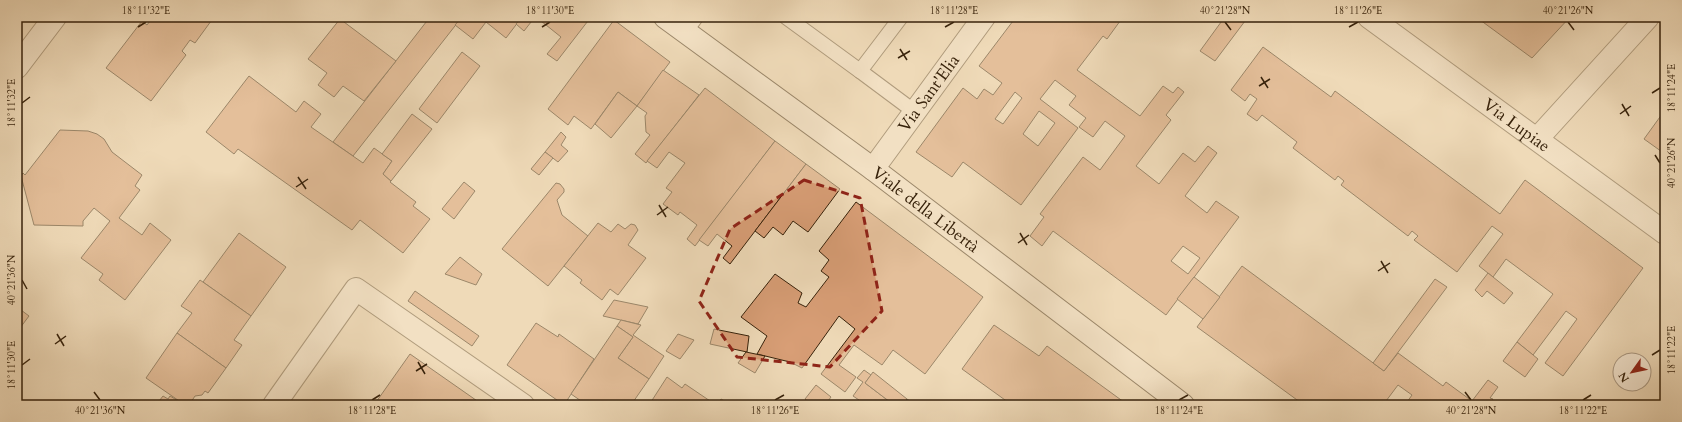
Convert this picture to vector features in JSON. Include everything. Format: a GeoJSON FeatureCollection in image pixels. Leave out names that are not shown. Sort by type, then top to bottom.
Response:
{"type":"FeatureCollection","features":[{"type":"Feature","properties":{"kind":"street"},"geometry":{"type":"LineString","coordinates":[[17,67],[55,17]]}},
{"type":"Feature","properties":{"kind":"street","name":"Viale della Libertà"},"geometry":{"type":"LineString","coordinates":[[665,17],[690,24],[873,169],[1183,405]]}},
{"type":"Feature","properties":{"kind":"street","name":"Via Sant'Elia"},"geometry":{"type":"LineString","coordinates":[[873,169],[984,17]]}},
{"type":"Feature","properties":{"kind":"street","name":"Via Lupiae"},"geometry":{"type":"LineString","coordinates":[[1369,17],[1665,233]]}},
{"type":"Feature","properties":{"kind":"street"},"geometry":{"type":"LineString","coordinates":[[1537,139],[1648,17]]}},
{"type":"Feature","properties":{"kind":"street"},"geometry":{"type":"LineString","coordinates":[[274,405],[356,289],[523,405]]}},
{"type":"Feature","properties":{"kind":"lane"},"geometry":{"type":"LineString","coordinates":[[786,17],[914,112]]}},
{"type":"Feature","properties":{"kind":"lane"},"geometry":{"type":"LineString","coordinates":[[860,71],[901,17]]}},
{"type":"Feature","properties":{"kind":"highlighted area"},"geometry":{"type":"Polygon","coordinates":[[[804,180],[860,198],[882,311],[830,367],[737,357],[699,301],[730,229],[804,180]]]}},
{"type":"Feature","properties":{"kind":"building"},"geometry":{"type":"Polygon","coordinates":[[[153,17],[214,17],[195,43],[190,40],[182,51],[186,55],[151,101],[106,68],[142,21],[147,25],[153,17]]]}},
{"type":"Feature","properties":{"kind":"building"},"geometry":{"type":"Polygon","coordinates":[[[430,17],[462,17],[353,156],[333,142],[430,17]]]}},
{"type":"Feature","properties":{"kind":"building"},"geometry":{"type":"Polygon","coordinates":[[[462,17],[522,17],[506,38],[486,22],[473,39],[455,25],[462,17]]]}},
{"type":"Feature","properties":{"kind":"building"},"geometry":{"type":"Polygon","coordinates":[[[522,17],[535,17],[524,31],[516,24],[522,17]]]}},
{"type":"Feature","properties":{"kind":"building"},"geometry":{"type":"Polygon","coordinates":[[[536,17],[591,17],[557,61],[547,54],[561,37],[536,17]]]}},
{"type":"Feature","properties":{"kind":"building"},"geometry":{"type":"Polygon","coordinates":[[[1016,17],[1051,17],[1057,21],[1060,17],[1123,17],[1107,39],[1103,36],[1077,70],[1140,116],[1163,86],[1173,93],[1178,87],[1184,92],[1166,115],[1171,120],[1136,166],[1159,184],[1183,153],[1195,162],[1208,146],[1217,153],[1185,196],[1207,213],[1216,201],[1239,217],[1166,315],[1053,231],[1042,246],[1030,236],[1044,217],[1040,214],[1083,157],[1100,170],[1125,136],[1105,121],[1093,137],[1079,127],[1086,118],[1069,105],[1076,96],[1055,80],[1040,99],[1078,128],[1021,205],[963,162],[952,177],[916,152],[963,88],[977,99],[984,89],[993,95],[1002,83],[979,66],[1016,17]],[[1015,92],[995,119],[1003,124],[1022,98],[1015,92]],[[1039,111],[1023,134],[1038,146],[1055,123],[1039,111]],[[1183,246],[1171,261],[1188,274],[1200,258],[1183,246]]]}},
{"type":"Feature","properties":{"kind":"building"},"geometry":{"type":"Polygon","coordinates":[[[1223,17],[1248,17],[1215,61],[1200,51],[1224,18],[1223,17]]]}},
{"type":"Feature","properties":{"kind":"building"},"geometry":{"type":"Polygon","coordinates":[[[1476,17],[1570,17],[1532,58],[1476,17]]]}},
{"type":"Feature","properties":{"kind":"building"},"geometry":{"type":"Polygon","coordinates":[[[340,19],[396,61],[364,101],[343,86],[334,97],[318,85],[327,73],[308,59],[340,19]]]}},
{"type":"Feature","properties":{"kind":"building"},"geometry":{"type":"Polygon","coordinates":[[[614,20],[670,62],[637,106],[618,92],[591,129],[574,116],[568,125],[548,109],[614,20]]]}},
{"type":"Feature","properties":{"kind":"building"},"geometry":{"type":"Polygon","coordinates":[[[1263,47],[1331,97],[1335,91],[1500,214],[1525,180],[1643,268],[1563,376],[1545,363],[1577,319],[1566,311],[1533,355],[1517,342],[1553,294],[1506,259],[1493,277],[1479,266],[1503,234],[1492,226],[1457,272],[1414,240],[1418,236],[1412,231],[1408,236],[1341,185],[1344,181],[1338,176],[1335,180],[1293,148],[1297,142],[1262,115],[1257,121],[1247,114],[1257,99],[1250,94],[1245,101],[1231,90],[1263,47]]]}},
{"type":"Feature","properties":{"kind":"building"},"geometry":{"type":"Polygon","coordinates":[[[462,52],[480,66],[437,123],[419,109],[462,52]]]}},
{"type":"Feature","properties":{"kind":"building"},"geometry":{"type":"Polygon","coordinates":[[[663,70],[699,95],[646,163],[635,154],[650,135],[646,132],[645,116],[647,113],[637,106],[663,70]]]}},
{"type":"Feature","properties":{"kind":"building"},"geometry":{"type":"Polygon","coordinates":[[[249,76],[296,112],[304,101],[321,114],[311,127],[363,163],[374,148],[392,161],[383,174],[391,181],[390,182],[416,202],[413,206],[430,219],[403,253],[360,220],[352,230],[238,149],[234,154],[206,132],[249,76]]]}},
{"type":"Feature","properties":{"kind":"building"},"geometry":{"type":"Polygon","coordinates":[[[705,88],[775,141],[695,246],[687,239],[697,225],[680,212],[678,215],[663,204],[672,192],[666,188],[685,163],[669,152],[657,168],[647,161],[705,88]]]}},
{"type":"Feature","properties":{"kind":"building"},"geometry":{"type":"Polygon","coordinates":[[[618,92],[637,106],[611,138],[595,124],[618,92]]]}},
{"type":"Feature","properties":{"kind":"building"},"geometry":{"type":"Polygon","coordinates":[[[1665,110],[1665,154],[1644,139],[1665,110]]]}},
{"type":"Feature","properties":{"kind":"building"},"geometry":{"type":"Polygon","coordinates":[[[412,114],[432,129],[391,181],[383,174],[392,161],[382,154],[412,114]]]}},
{"type":"Feature","properties":{"kind":"building"},"geometry":{"type":"Polygon","coordinates":[[[60,130],[88,131],[97,134],[104,139],[112,152],[142,175],[135,186],[140,190],[119,218],[142,235],[150,223],[171,240],[125,300],[99,280],[103,274],[81,258],[110,221],[94,208],[83,221],[83,226],[34,225],[21,176],[23,173],[25,175],[60,130]]]}},
{"type":"Feature","properties":{"kind":"building"},"geometry":{"type":"Polygon","coordinates":[[[561,132],[566,137],[561,145],[568,151],[558,162],[545,152],[561,132]]]}},
{"type":"Feature","properties":{"kind":"building"},"geometry":{"type":"Polygon","coordinates":[[[775,141],[806,164],[730,264],[723,258],[732,246],[717,234],[708,246],[699,240],[775,141]]]}},
{"type":"Feature","properties":{"kind":"building"},"geometry":{"type":"Polygon","coordinates":[[[545,152],[553,158],[539,175],[531,169],[545,152]]]}},
{"type":"Feature","properties":{"kind":"building"},"geometry":{"type":"Polygon","coordinates":[[[806,164],[840,189],[808,232],[793,221],[783,235],[773,227],[764,238],[755,231],[806,164]]]}},
{"type":"Feature","properties":{"kind":"building"},"geometry":{"type":"Polygon","coordinates":[[[464,182],[475,191],[454,219],[442,209],[464,182]]]}},
{"type":"Feature","properties":{"kind":"building"},"geometry":{"type":"Polygon","coordinates":[[[556,183],[560,184],[564,189],[564,192],[557,200],[562,215],[588,236],[548,286],[502,249],[556,183]]]}},
{"type":"Feature","properties":{"kind":"building"},"geometry":{"type":"Polygon","coordinates":[[[856,202],[983,297],[925,374],[893,350],[882,365],[854,345],[839,365],[856,377],[845,392],[821,374],[855,329],[839,316],[802,368],[790,362],[757,354],[767,336],[741,317],[775,274],[802,293],[798,303],[806,307],[829,277],[821,271],[829,260],[819,251],[856,202]]]}},
{"type":"Feature","properties":{"kind":"building"},"geometry":{"type":"Polygon","coordinates":[[[598,223],[611,232],[618,224],[625,229],[631,224],[635,225],[638,230],[628,245],[646,258],[618,295],[610,289],[602,300],[580,283],[582,280],[564,266],[598,223]]]}},
{"type":"Feature","properties":{"kind":"building"},"geometry":{"type":"Polygon","coordinates":[[[239,233],[286,267],[251,316],[203,282],[239,233]]]}},
{"type":"Feature","properties":{"kind":"building"},"geometry":{"type":"Polygon","coordinates":[[[460,257],[482,274],[476,285],[445,274],[460,257]]]}},
{"type":"Feature","properties":{"kind":"building"},"geometry":{"type":"Polygon","coordinates":[[[1242,266],[1384,371],[1398,353],[1443,386],[1446,382],[1472,401],[1488,380],[1498,387],[1490,398],[1493,399],[1489,405],[1405,405],[1412,395],[1398,385],[1383,405],[1304,405],[1197,327],[1242,266]]]}},
{"type":"Feature","properties":{"kind":"building"},"geometry":{"type":"Polygon","coordinates":[[[1488,273],[1513,293],[1504,304],[1487,291],[1482,297],[1475,290],[1488,273]]]}},
{"type":"Feature","properties":{"kind":"building"},"geometry":{"type":"Polygon","coordinates":[[[1194,277],[1220,297],[1203,319],[1177,299],[1194,277]]]}},
{"type":"Feature","properties":{"kind":"building"},"geometry":{"type":"Polygon","coordinates":[[[1435,279],[1447,287],[1384,371],[1373,363],[1435,279]]]}},
{"type":"Feature","properties":{"kind":"building"},"geometry":{"type":"Polygon","coordinates":[[[200,280],[251,316],[234,340],[242,345],[226,368],[177,333],[192,313],[181,306],[200,280]]]}},
{"type":"Feature","properties":{"kind":"building"},"geometry":{"type":"Polygon","coordinates":[[[415,291],[479,336],[472,346],[408,301],[415,291]]]}},
{"type":"Feature","properties":{"kind":"building"},"geometry":{"type":"Polygon","coordinates":[[[614,300],[648,307],[638,324],[603,316],[614,300]]]}},
{"type":"Feature","properties":{"kind":"building"},"geometry":{"type":"Polygon","coordinates":[[[17,307],[29,316],[17,332],[17,307]]]}},
{"type":"Feature","properties":{"kind":"building"},"geometry":{"type":"Polygon","coordinates":[[[621,320],[641,325],[633,335],[664,356],[649,379],[618,358],[633,337],[617,326],[621,320]]]}},
{"type":"Feature","properties":{"kind":"building"},"geometry":{"type":"Polygon","coordinates":[[[536,323],[558,337],[559,334],[594,359],[564,405],[507,365],[536,323]]]}},
{"type":"Feature","properties":{"kind":"building"},"geometry":{"type":"Polygon","coordinates":[[[994,325],[1039,356],[1047,346],[1128,405],[1012,405],[962,369],[994,325]]]}},
{"type":"Feature","properties":{"kind":"building"},"geometry":{"type":"Polygon","coordinates":[[[617,326],[633,337],[618,358],[649,379],[631,405],[587,405],[571,394],[617,326]]]}},
{"type":"Feature","properties":{"kind":"building"},"geometry":{"type":"Polygon","coordinates":[[[714,329],[749,336],[747,352],[710,344],[714,329]]]}},
{"type":"Feature","properties":{"kind":"building"},"geometry":{"type":"Polygon","coordinates":[[[177,333],[226,368],[208,393],[205,391],[202,395],[195,396],[189,405],[185,405],[146,378],[177,333]]]}},
{"type":"Feature","properties":{"kind":"building"},"geometry":{"type":"Polygon","coordinates":[[[678,334],[694,340],[680,359],[666,351],[678,334]]]}},
{"type":"Feature","properties":{"kind":"building"},"geometry":{"type":"Polygon","coordinates":[[[1517,342],[1538,359],[1525,377],[1503,361],[1517,342]]]}},
{"type":"Feature","properties":{"kind":"building"},"geometry":{"type":"Polygon","coordinates":[[[746,352],[765,356],[755,373],[738,363],[746,352]]]}},
{"type":"Feature","properties":{"kind":"building"},"geometry":{"type":"Polygon","coordinates":[[[410,354],[483,405],[374,405],[410,354]]]}},
{"type":"Feature","properties":{"kind":"building"},"geometry":{"type":"Polygon","coordinates":[[[864,370],[871,375],[865,383],[894,405],[855,405],[859,400],[853,396],[863,382],[857,378],[864,370]]]}},
{"type":"Feature","properties":{"kind":"building"},"geometry":{"type":"Polygon","coordinates":[[[873,372],[907,399],[902,405],[894,405],[865,383],[873,372]]]}},
{"type":"Feature","properties":{"kind":"building"},"geometry":{"type":"Polygon","coordinates":[[[667,377],[682,388],[685,384],[716,405],[649,405],[667,377]]]}},
{"type":"Feature","properties":{"kind":"building"},"geometry":{"type":"Polygon","coordinates":[[[816,385],[831,397],[825,405],[813,405],[805,399],[816,385]]]}},
{"type":"Feature","properties":{"kind":"building"},"geometry":{"type":"Polygon","coordinates":[[[163,396],[168,399],[170,396],[185,405],[156,405],[163,396]]]}},
{"type":"Feature","properties":{"kind":"building"},"geometry":{"type":"Polygon","coordinates":[[[721,399],[730,404],[730,405],[717,405],[721,399]]]}},
{"type":"Feature","properties":{"kind":"building"},"geometry":{"type":"Polygon","coordinates":[[[907,399],[915,405],[902,405],[907,399]]]}}]}
